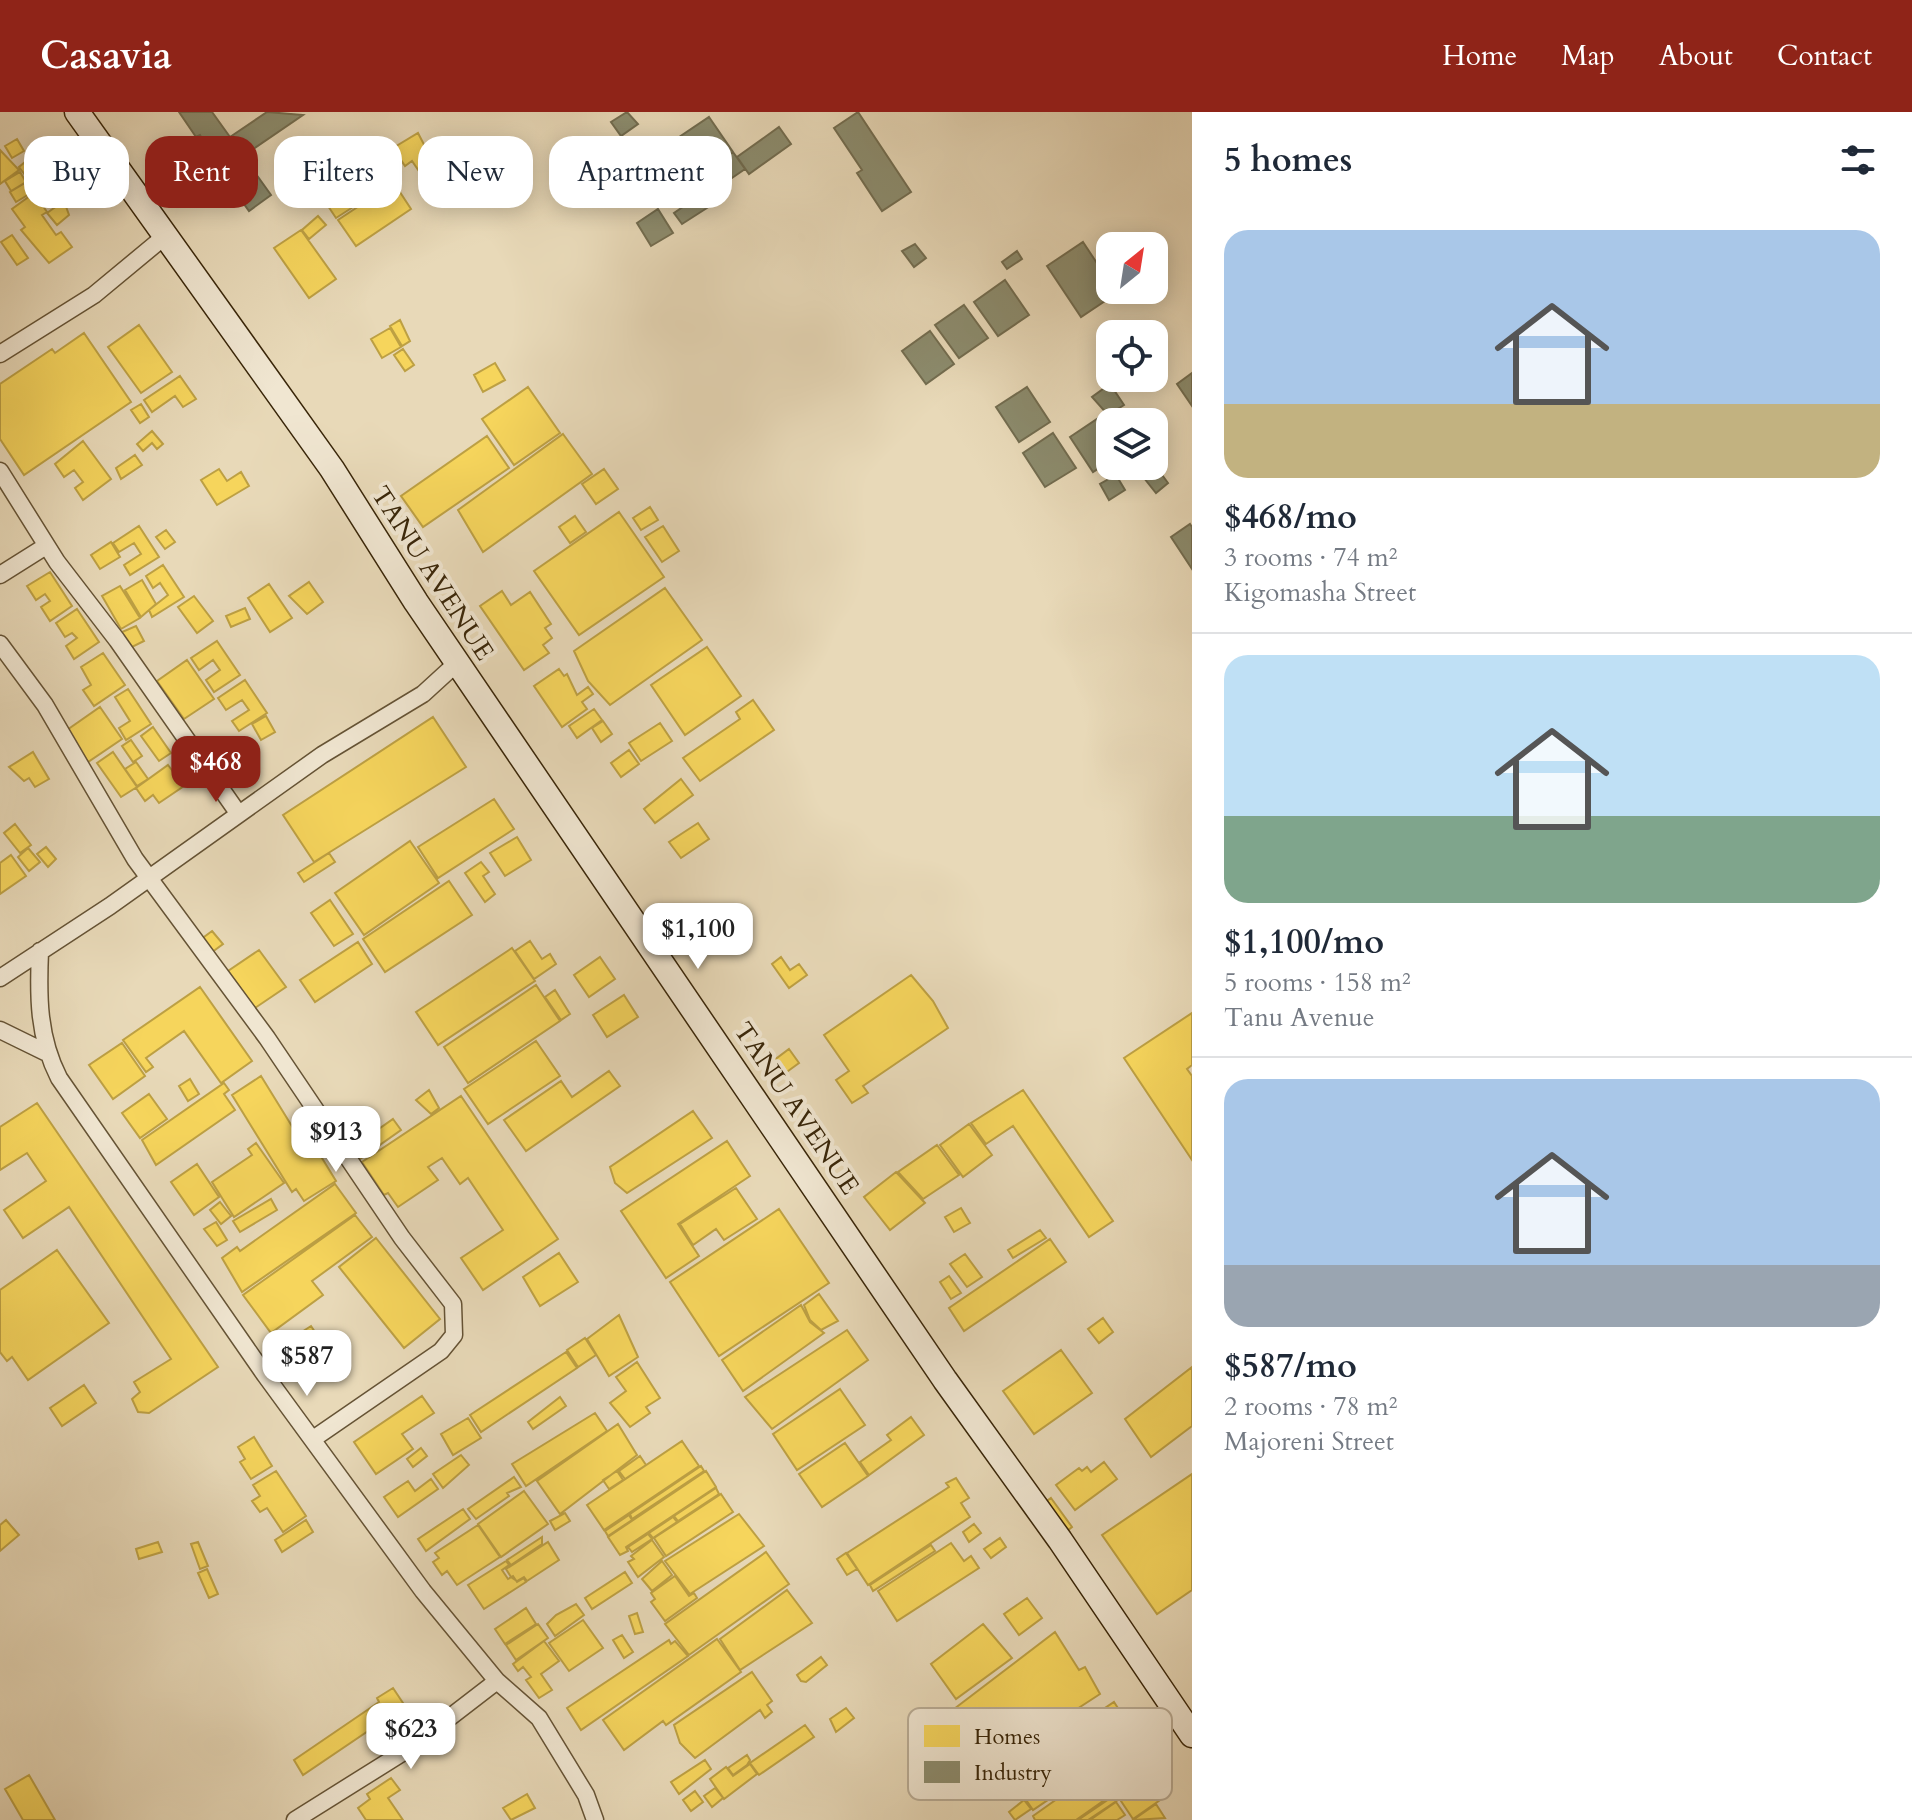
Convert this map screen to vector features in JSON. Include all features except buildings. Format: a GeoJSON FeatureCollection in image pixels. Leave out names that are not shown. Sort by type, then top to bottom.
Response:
{"type":"FeatureCollection","features":[{"type":"Feature","properties":{"kind":"street","name":"TANU AVENUE"},"geometry":{"type":"LineString","coordinates":[[77,112],[332,469],[458,662],[945,1380],[1060,1540],[1192,1735]]}},
{"type":"Feature","properties":{"kind":"street"},"geometry":{"type":"LineString","coordinates":[[0,354],[94,295],[164,237]]}},
{"type":"Feature","properties":{"kind":"street"},"geometry":{"type":"LineString","coordinates":[[0,471],[46,546],[117,640],[163,711],[238,813]]}},
{"type":"Feature","properties":{"kind":"street"},"geometry":{"type":"LineString","coordinates":[[0,575],[46,546]]}},
{"type":"Feature","properties":{"kind":"street"},"geometry":{"type":"LineString","coordinates":[[0,644],[45,705],[149,878],[267,1038],[455,1311],[454,1335],[430,1360],[313,1439]]}},
{"type":"Feature","properties":{"kind":"street"},"geometry":{"type":"LineString","coordinates":[[1,975],[149,878],[322,755],[423,694],[458,662]]}},
{"type":"Feature","properties":{"kind":"street"},"geometry":{"type":"LineString","coordinates":[[40,951],[39,998],[45,1052],[59,1078],[423,1591],[497,1681],[545,1725],[586,1795],[595,1820]]}},
{"type":"Feature","properties":{"kind":"street"},"geometry":{"type":"LineString","coordinates":[[0,1030],[45,1052]]}},
{"type":"Feature","properties":{"kind":"street"},"geometry":{"type":"LineString","coordinates":[[295,1820],[410,1748],[497,1681]]}}]}
